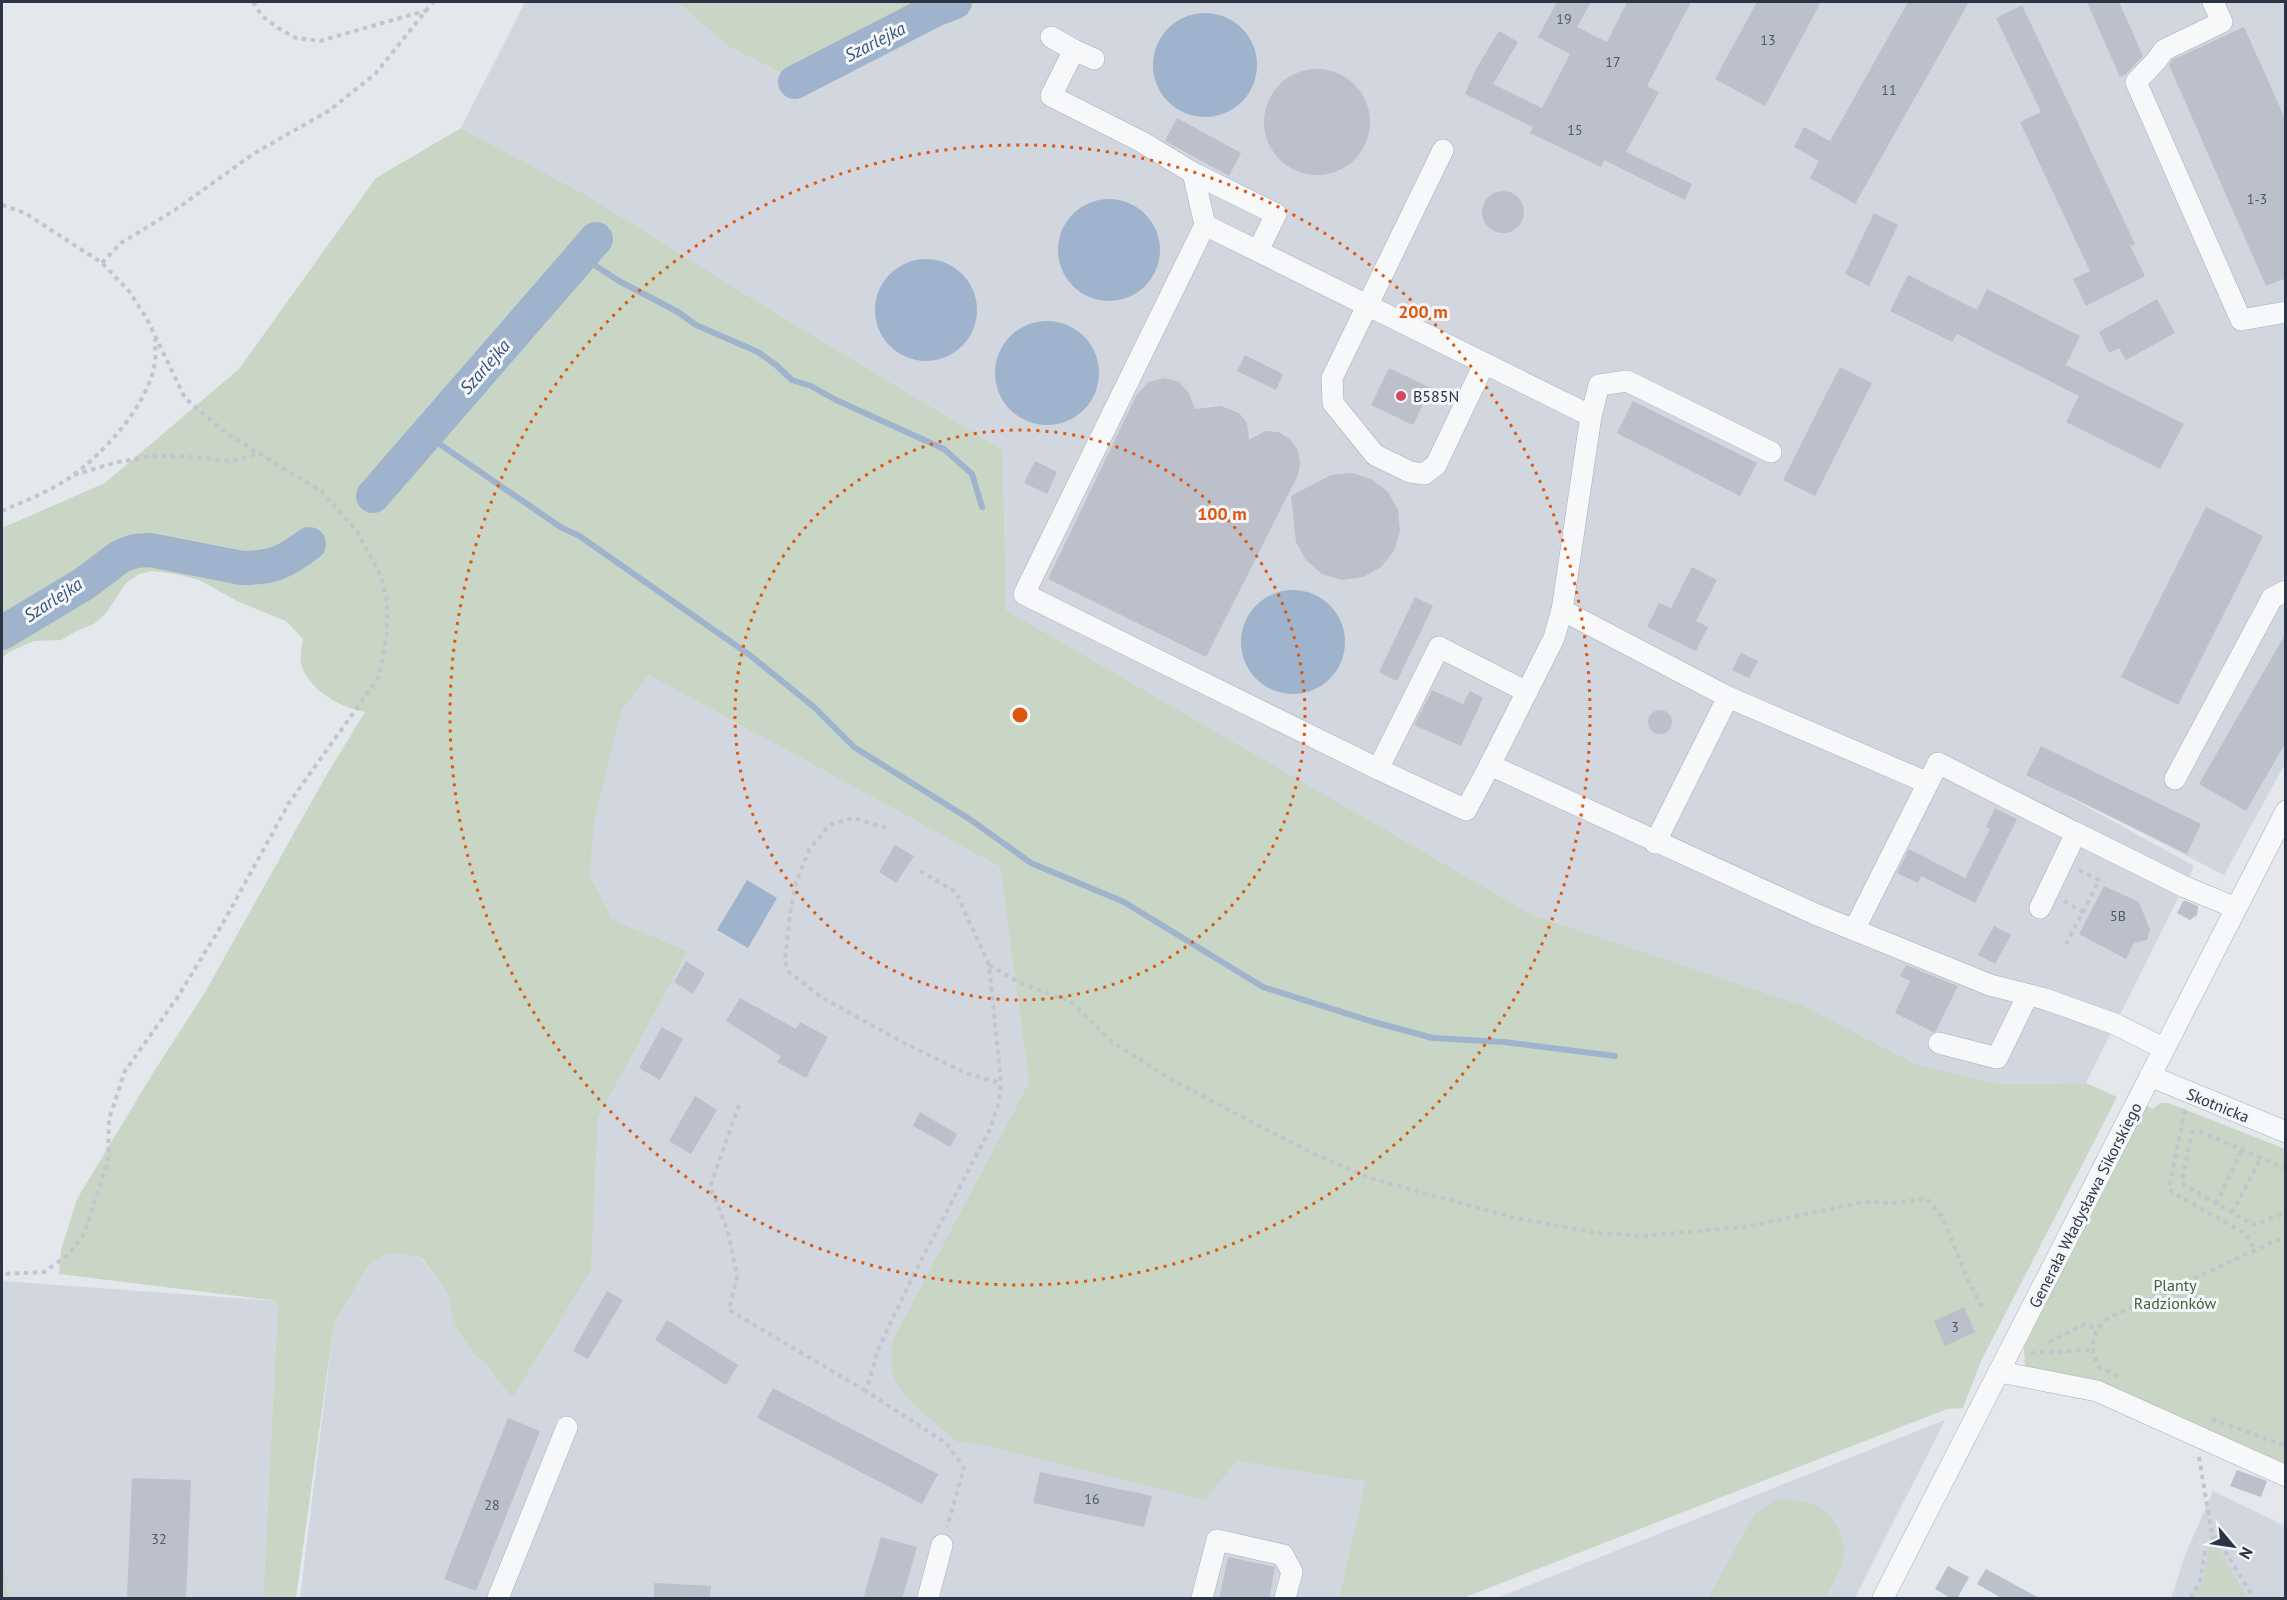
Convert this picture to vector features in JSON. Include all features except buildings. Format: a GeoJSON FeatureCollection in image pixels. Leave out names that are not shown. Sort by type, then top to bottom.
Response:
{"type":"FeatureCollection","features":[{"type":"Feature","properties":{"kind":"street"},"geometry":{"type":"LineString","coordinates":[[2212,2],[2222,22],[2164,50],[2136,82],[2241,320],[2286,312]]}},
{"type":"Feature","properties":{"kind":"street"},"geometry":{"type":"LineString","coordinates":[[1051,37],[1094,59]]}},
{"type":"Feature","properties":{"kind":"street"},"geometry":{"type":"LineString","coordinates":[[1074,50],[1051,96],[1276,214],[1258,251]]}},
{"type":"Feature","properties":{"kind":"street"},"geometry":{"type":"LineString","coordinates":[[1443,150],[1332,378],[1333,403],[1375,455],[1410,472],[1424,474],[1436,465],[1484,364]]}},
{"type":"Feature","properties":{"kind":"street"},"geometry":{"type":"LineString","coordinates":[[1194,172],[1205,225],[1024,594],[1378,769],[1466,810],[1554,638],[1562,610],[1591,416],[1599,385],[1627,381],[1771,452]]}},
{"type":"Feature","properties":{"kind":"street"},"geometry":{"type":"LineString","coordinates":[[1205,225],[1591,416]]}},
{"type":"Feature","properties":{"kind":"street"},"geometry":{"type":"LineString","coordinates":[[2175,779],[2272,598],[2286,591]]}},
{"type":"Feature","properties":{"kind":"street"},"geometry":{"type":"LineString","coordinates":[[1562,610],[1728,697],[1928,783]]}},
{"type":"Feature","properties":{"kind":"street"},"geometry":{"type":"LineString","coordinates":[[1378,769],[1439,647],[1527,692]]}},
{"type":"Feature","properties":{"kind":"street"},"geometry":{"type":"LineString","coordinates":[[1655,843],[1728,697]]}},
{"type":"Feature","properties":{"kind":"street"},"geometry":{"type":"LineString","coordinates":[[1854,930],[1938,763],[2186,887],[2236,908]]}},
{"type":"Feature","properties":{"kind":"street"},"geometry":{"type":"LineString","coordinates":[[1490,765],[1655,843],[1815,914],[1990,985],[2115,1024],[2163,1048]]}},
{"type":"Feature","properties":{"kind":"street","name":"Generała Władysława Sikorskiego"},"geometry":{"type":"LineString","coordinates":[[1883,1599],[2286,811]]}},
{"type":"Feature","properties":{"kind":"street"},"geometry":{"type":"LineString","coordinates":[[2044,900],[2076,833]]}},
{"type":"Feature","properties":{"kind":"street"},"geometry":{"type":"LineString","coordinates":[[1939,1043],[1997,1058],[2028,995]]}},
{"type":"Feature","properties":{"kind":"street","name":"Skotnicka"},"geometry":{"type":"LineString","coordinates":[[2150,1076],[2286,1132]]}},
{"type":"Feature","properties":{"kind":"street"},"geometry":{"type":"LineString","coordinates":[[2000,1372],[2097,1391],[2286,1476]]}},
{"type":"Feature","properties":{"kind":"street"},"geometry":{"type":"LineString","coordinates":[[498,1599],[567,1427]]}},
{"type":"Feature","properties":{"kind":"street"},"geometry":{"type":"LineString","coordinates":[[1202,1599],[1217,1540],[1283,1555],[1292,1572],[1285,1599]]}},
{"type":"Feature","properties":{"kind":"street"},"geometry":{"type":"LineString","coordinates":[[928,1599],[942,1545]]}},
{"type":"Feature","properties":{"kind":"path"},"geometry":{"type":"LineString","coordinates":[[253,2],[262,16],[278,28],[296,38],[320,41],[428,9]]}},
{"type":"Feature","properties":{"kind":"path"},"geometry":{"type":"LineString","coordinates":[[102,264],[121,243],[175,210],[253,154],[330,110],[375,74],[433,2]]}},
{"type":"Feature","properties":{"kind":"path"},"geometry":{"type":"LineString","coordinates":[[2,205],[25,213],[67,239],[102,264],[129,291],[147,319],[186,398],[227,434],[321,491],[357,531],[381,576],[387,601],[387,634],[379,677],[289,802],[223,924],[177,998],[125,1071],[109,1119],[108,1161],[84,1234],[68,1255],[44,1272],[2,1274]]}},
{"type":"Feature","properties":{"kind":"path"},"geometry":{"type":"LineString","coordinates":[[70,477],[105,448],[131,415],[150,380],[155,361],[155,336]]}},
{"type":"Feature","properties":{"kind":"path"},"geometry":{"type":"LineString","coordinates":[[2,511],[70,477],[114,463],[151,456],[231,461],[261,453]]}},
{"type":"Feature","properties":{"kind":"path"},"geometry":{"type":"LineString","coordinates":[[886,828],[854,818],[829,825],[808,850],[796,882],[784,961],[789,972],[821,997],[914,1048],[966,1073],[1000,1083]]}},
{"type":"Feature","properties":{"kind":"path"},"geometry":{"type":"LineString","coordinates":[[2062,861],[2099,880],[2066,946]]}},
{"type":"Feature","properties":{"kind":"path"},"geometry":{"type":"LineString","coordinates":[[866,1391],[884,1337],[990,1129],[998,1105],[1000,1083],[989,965],[956,892],[920,871]]}},
{"type":"Feature","properties":{"kind":"path"},"geometry":{"type":"LineString","coordinates":[[2044,900],[2083,912]]}},
{"type":"Feature","properties":{"kind":"path"},"geometry":{"type":"LineString","coordinates":[[989,965],[1020,983],[1070,1001],[1112,1042],[1177,1083],[1314,1154],[1373,1179],[1510,1217],[1597,1233],[1642,1236],[1744,1227],[1863,1202],[1898,1203],[1926,1198],[1942,1216],[1966,1278],[1982,1307]]}},
{"type":"Feature","properties":{"kind":"path"},"geometry":{"type":"LineString","coordinates":[[740,1105],[710,1186],[728,1231],[737,1277],[729,1310],[866,1391],[946,1443],[964,1468],[942,1545]]}},
{"type":"Feature","properties":{"kind":"path"},"geometry":{"type":"LineString","coordinates":[[2186,1106],[2169,1188],[2172,1192],[2246,1234],[2254,1250]]}},
{"type":"Feature","properties":{"kind":"path"},"geometry":{"type":"LineString","coordinates":[[2286,1168],[2202,1131],[2192,1133],[2182,1183],[2256,1226],[2286,1212]]}},
{"type":"Feature","properties":{"kind":"path"},"geometry":{"type":"LineString","coordinates":[[2217,1204],[2242,1150]]}},
{"type":"Feature","properties":{"kind":"path"},"geometry":{"type":"LineString","coordinates":[[2232,1213],[2261,1158]]}},
{"type":"Feature","properties":{"kind":"path"},"geometry":{"type":"LineString","coordinates":[[2218,1218],[2224,1209]]}},
{"type":"Feature","properties":{"kind":"path"},"geometry":{"type":"LineString","coordinates":[[2119,1377],[2099,1367],[2093,1350],[2093,1337],[2108,1318],[2286,1236]]}},
{"type":"Feature","properties":{"kind":"path"},"geometry":{"type":"LineString","coordinates":[[2049,1342],[2085,1324],[2098,1329]]}},
{"type":"Feature","properties":{"kind":"path"},"geometry":{"type":"LineString","coordinates":[[2029,1353],[2093,1350]]}},
{"type":"Feature","properties":{"kind":"path"},"geometry":{"type":"LineString","coordinates":[[2205,1416],[2286,1446]]}},
{"type":"Feature","properties":{"kind":"path"},"geometry":{"type":"LineString","coordinates":[[2195,1435],[2211,1529],[2254,1599]]}},
{"type":"Feature","properties":{"kind":"path"},"geometry":{"type":"LineString","coordinates":[[2191,1599],[2200,1581],[2206,1546],[2215,1536]]}},
{"type":"Feature","properties":{"kind":"shaded area"},"geometry":{"type":"Polygon","coordinates":[[[525,2],[677,2],[729,47],[800,82],[980,2],[2285,2],[2285,764],[2224,875],[2015,767],[2194,866],[2086,1083],[2000,1084],[1918,1065],[1804,1006],[1531,914],[1006,610],[1003,450],[774,312],[588,196],[461,128],[525,2]]]}},
{"type":"Feature","properties":{"kind":"shaded area"},"geometry":{"type":"Polygon","coordinates":[[[649,675],[1000,867],[1029,1082],[892,1341],[893,1373],[902,1390],[911,1402],[940,1425],[956,1442],[1236,1461],[1365,1482],[1339,1598],[300,1598],[334,1324],[370,1263],[390,1253],[420,1257],[448,1294],[456,1327],[473,1354],[485,1362],[505,1390],[513,1397],[591,1271],[598,1119],[688,951],[613,920],[590,875],[594,823],[622,710],[649,675]]]}},
{"type":"Feature","properties":{"kind":"shaded area"},"geometry":{"type":"Polygon","coordinates":[[[2,1281],[278,1301],[263,1598],[9,1598],[2,1556],[2,1281]]]}},
{"type":"Feature","properties":{"kind":"shaded area"},"geometry":{"type":"Polygon","coordinates":[[[1945,1420],[1855,1598],[1497,1598],[1945,1420]]]}},
{"type":"Feature","properties":{"kind":"shaded area"},"geometry":{"type":"Polygon","coordinates":[[[2213,1491],[2285,1526],[2285,1598],[2171,1598],[2185,1555],[2213,1491]]]}},
{"type":"Feature","properties":{"kind":"green space"},"geometry":{"type":"Polygon","coordinates":[[[677,2],[980,2],[800,82],[729,47],[677,2]]]}},
{"type":"Feature","properties":{"kind":"green space"},"geometry":{"type":"Polygon","coordinates":[[[461,128],[588,196],[774,312],[1003,450],[1006,610],[1531,914],[1804,1006],[1918,1065],[2000,1084],[2086,1083],[2117,1097],[1981,1361],[1963,1408],[1947,1409],[1463,1598],[1339,1598],[1365,1482],[1236,1461],[1205,1500],[979,1444],[956,1442],[911,1401],[897,1383],[892,1366],[892,1341],[1029,1082],[1000,867],[649,675],[622,710],[594,823],[590,875],[613,920],[688,951],[598,1119],[591,1271],[513,1397],[505,1390],[485,1362],[473,1354],[456,1327],[448,1294],[421,1257],[390,1253],[370,1263],[334,1324],[296,1598],[263,1598],[278,1301],[59,1274],[61,1250],[77,1199],[204,994],[327,774],[365,712],[337,702],[313,684],[301,664],[303,639],[286,621],[237,601],[199,580],[175,574],[152,571],[139,574],[125,584],[107,612],[94,624],[61,640],[34,641],[9,652],[2,658],[2,528],[105,483],[239,369],[376,178],[461,128]]]}},
{"type":"Feature","properties":{"kind":"green space","name":"Planty Radzionków"},"geometry":{"type":"Polygon","coordinates":[[[2160,1103],[2179,1107],[2285,1149],[2285,1469],[2025,1370],[2024,1347],[2147,1106],[2153,1109],[2160,1103]]]}},
{"type":"Feature","properties":{"kind":"green space"},"geometry":{"type":"Polygon","coordinates":[[[1778,1499],[1817,1506],[1832,1518],[1837,1526],[1845,1547],[1844,1556],[1825,1598],[1708,1598],[1755,1513],[1778,1499]]]}},
{"type":"Feature","properties":{"kind":"green space"},"geometry":{"type":"Polygon","coordinates":[[[2214,1543],[2248,1598],[2194,1598],[2203,1582],[2210,1546],[2214,1543]]]}},
{"type":"Feature","properties":{"kind":"green space"},"geometry":{"type":"Polygon","coordinates":[[[2,1556],[9,1598],[2,1598],[2,1556]]]}},
{"type":"Feature","properties":{"kind":"water"},"geometry":{"type":"Polygon","coordinates":[[[1205,13],[1225,17],[1242,28],[1253,45],[1257,65],[1253,85],[1242,102],[1225,113],[1205,117],[1185,113],[1168,102],[1157,85],[1153,65],[1157,45],[1168,28],[1185,17],[1205,13]]]}},
{"type":"Feature","properties":{"kind":"water"},"geometry":{"type":"Polygon","coordinates":[[[1109,199],[1129,202],[1138,207],[1152,221],[1157,230],[1160,250],[1157,270],[1152,279],[1138,293],[1129,298],[1109,301],[1089,298],[1080,293],[1066,279],[1061,270],[1058,250],[1061,230],[1066,221],[1080,207],[1089,202],[1109,199]]]}},
{"type":"Feature","properties":{"kind":"water"},"geometry":{"type":"Polygon","coordinates":[[[926,259],[945,263],[962,274],[973,291],[977,310],[973,329],[962,346],[945,357],[926,361],[907,357],[890,346],[879,329],[875,310],[879,291],[890,274],[907,263],[926,259]]]}},
{"type":"Feature","properties":{"kind":"water"},"geometry":{"type":"Polygon","coordinates":[[[1047,321],[1067,325],[1084,336],[1095,353],[1099,373],[1095,393],[1084,410],[1067,421],[1047,425],[1027,421],[1010,410],[999,393],[995,373],[999,353],[1010,336],[1027,325],[1047,321]]]}},
{"type":"Feature","properties":{"kind":"water"},"geometry":{"type":"Polygon","coordinates":[[[1293,590],[1313,594],[1330,605],[1341,622],[1345,642],[1341,662],[1330,679],[1313,690],[1293,694],[1273,690],[1256,679],[1245,662],[1241,642],[1245,622],[1256,605],[1273,594],[1293,590]]]}},
{"type":"Feature","properties":{"kind":"water"},"geometry":{"type":"Polygon","coordinates":[[[747,880],[777,898],[748,948],[717,930],[747,880]]]}},
{"type":"Feature","properties":{"kind":"waterway","name":"Szarlejka"},"geometry":{"type":"LineString","coordinates":[[795,82],[955,2]]}},
{"type":"Feature","properties":{"kind":"waterway","name":"Szarlejka"},"geometry":{"type":"LineString","coordinates":[[373,496],[596,239]]}},
{"type":"Feature","properties":{"kind":"waterway"},"geometry":{"type":"LineString","coordinates":[[582,257],[619,281],[678,312],[696,325],[758,352],[792,380],[811,386],[836,400],[944,449],[972,474],[982,507]]}},
{"type":"Feature","properties":{"kind":"waterway"},"geometry":{"type":"LineString","coordinates":[[425,434],[562,528],[578,535],[751,656],[815,708],[854,747],[971,820],[1031,863],[1124,902],[1263,987],[1370,1021],[1433,1038],[1504,1042],[1615,1056]]}},
{"type":"Feature","properties":{"kind":"waterway","name":"Szarlejka"},"geometry":{"type":"LineString","coordinates":[[2,633],[82,585],[121,556],[135,551],[150,550],[242,568],[253,568],[278,563],[309,544]]}},
{"type":"Feature","properties":{"kind":"place","name":"B585N"},"geometry":{"type":"Point","coordinates":[1401,396]}}]}
